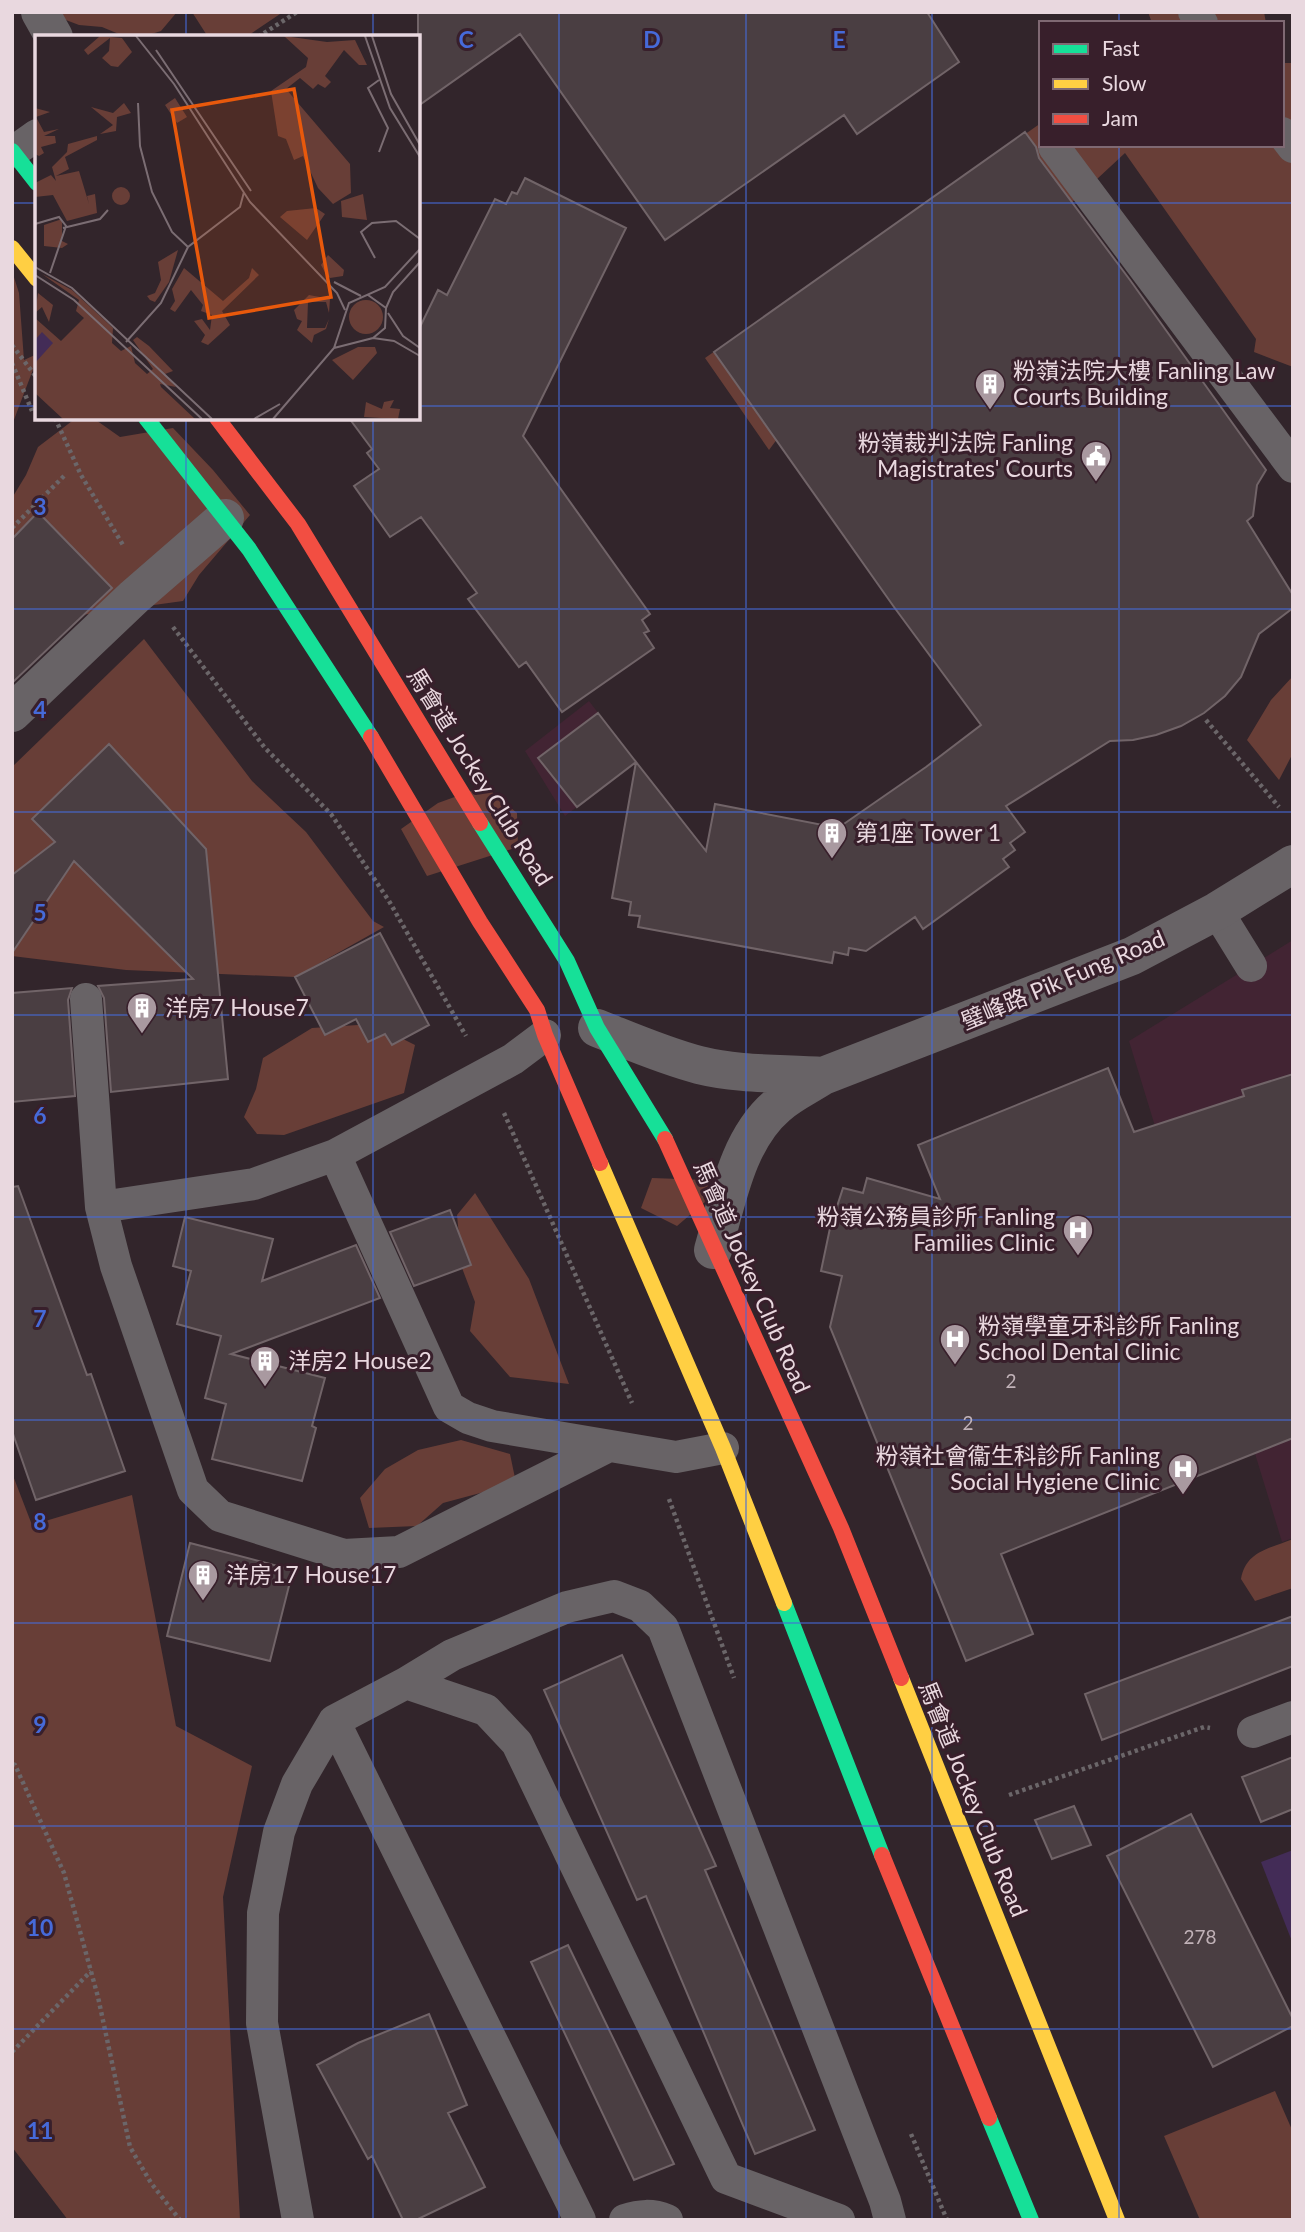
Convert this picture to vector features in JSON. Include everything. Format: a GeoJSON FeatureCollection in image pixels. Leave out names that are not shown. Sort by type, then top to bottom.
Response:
{"type":"FeatureCollection","features":[{"type":"Feature","properties":{"kind":"main road"},"geometry":{"type":"LineString","coordinates":[[21,146],[35,178]]}},
{"type":"Feature","properties":{"kind":"main road"},"geometry":{"type":"LineString","coordinates":[[12,248],[35,277]]}},
{"type":"Feature","properties":{"kind":"main road"},"geometry":{"type":"LineString","coordinates":[[148,420],[249,549],[363,723],[467,900],[537,1010],[545,1035],[723,1448],[890,1875],[1031,2220]]}},
{"type":"Feature","properties":{"kind":"main road","name":"馬會道 Jockey Club Road"},"geometry":{"type":"LineString","coordinates":[[219,420],[298,524],[568,961],[597,1028],[663,1136],[841,1528],[1117,2220]]}},
{"type":"Feature","properties":{"kind":"street"},"geometry":{"type":"LineString","coordinates":[[40,12],[53,35]]}},
{"type":"Feature","properties":{"kind":"street"},"geometry":{"type":"LineString","coordinates":[[12,713],[134,597],[225,518]]}},
{"type":"Feature","properties":{"kind":"street","name":"璧峰路 Pik Fung Road"},"geometry":{"type":"LineString","coordinates":[[713,1250],[741,1160],[759,1126],[777,1105],[823,1076],[1132,956],[1217,911],[1293,864]]}},
{"type":"Feature","properties":{"kind":"street","name":"璧峰路 Pik Fung Road"},"geometry":{"type":"LineString","coordinates":[[597,1028],[701,1065],[734,1071],[823,1076]]}},
{"type":"Feature","properties":{"kind":"lane"},"geometry":{"type":"LineString","coordinates":[[1054,147],[1293,467]]}},
{"type":"Feature","properties":{"kind":"lane"},"geometry":{"type":"LineString","coordinates":[[1217,911],[1251,966]]}},
{"type":"Feature","properties":{"kind":"lane"},"geometry":{"type":"LineString","coordinates":[[86,999],[101,1207],[116,1266],[192,1490],[219,1516],[344,1555],[399,1552],[609,1446]]}},
{"type":"Feature","properties":{"kind":"lane"},"geometry":{"type":"LineString","coordinates":[[101,1207],[254,1184],[335,1155],[497,1067],[545,1035]]}},
{"type":"Feature","properties":{"kind":"lane"},"geometry":{"type":"LineString","coordinates":[[335,1155],[449,1407],[468,1418],[492,1426],[676,1457],[723,1448]]}},
{"type":"Feature","properties":{"kind":"lane"},"geometry":{"type":"LineString","coordinates":[[299,2220],[262,2023],[263,1913],[279,1832],[298,1784],[334,1721],[452,1655],[567,1607],[614,1596],[640,1606],[663,1628],[885,2201],[890,2220]]}},
{"type":"Feature","properties":{"kind":"lane"},"geometry":{"type":"LineString","coordinates":[[406,1683],[486,1710],[517,1743],[726,2178],[839,2220]]}},
{"type":"Feature","properties":{"kind":"lane"},"geometry":{"type":"LineString","coordinates":[[1252,1732],[1293,1717]]}},
{"type":"Feature","properties":{"kind":"lane"},"geometry":{"type":"LineString","coordinates":[[334,1721],[580,2220]]}},
{"type":"Feature","properties":{"kind":"lane"},"geometry":{"type":"LineString","coordinates":[[625,2220],[639,2216],[657,2216],[667,2220]]}},
{"type":"Feature","properties":{"kind":"path"},"geometry":{"type":"LineString","coordinates":[[261,35],[297,12]]}},
{"type":"Feature","properties":{"kind":"path"},"geometry":{"type":"LineString","coordinates":[[12,345],[35,375]]}},
{"type":"Feature","properties":{"kind":"path"},"geometry":{"type":"LineString","coordinates":[[12,363],[32,411]]}},
{"type":"Feature","properties":{"kind":"path"},"geometry":{"type":"LineString","coordinates":[[56,420],[81,475],[169,622],[265,748],[331,814],[497,1067],[652,1453],[737,1685]]}},
{"type":"Feature","properties":{"kind":"path"},"geometry":{"type":"LineString","coordinates":[[12,528],[66,474]]}},
{"type":"Feature","properties":{"kind":"path"},"geometry":{"type":"LineString","coordinates":[[1206,720],[1279,807]]}},
{"type":"Feature","properties":{"kind":"path"},"geometry":{"type":"LineString","coordinates":[[1009,1795],[1204,1727],[1252,1732]]}},
{"type":"Feature","properties":{"kind":"path"},"geometry":{"type":"LineString","coordinates":[[12,1764],[15,1765],[64,1873],[114,2063],[130,2147],[151,2183],[180,2220]]}},
{"type":"Feature","properties":{"kind":"path"},"geometry":{"type":"LineString","coordinates":[[12,2052],[91,1971]]}},
{"type":"Feature","properties":{"kind":"path"},"geometry":{"type":"LineString","coordinates":[[910,2131],[947,2220]]}},
{"type":"Feature","properties":{"kind":"shaded area"},"geometry":{"type":"Polygon","coordinates":[[[45,12],[177,12],[161,31],[148,35],[121,35],[102,27],[79,25],[45,12]]]}},
{"type":"Feature","properties":{"kind":"shaded area"},"geometry":{"type":"Polygon","coordinates":[[[192,12],[283,12],[249,35],[207,35],[192,12]]]}},
{"type":"Feature","properties":{"kind":"shaded area"},"geometry":{"type":"Polygon","coordinates":[[[1148,12],[1264,12],[1266,21],[1151,21],[1148,12]]]}},
{"type":"Feature","properties":{"kind":"shaded area"},"geometry":{"type":"Polygon","coordinates":[[[1284,63],[1293,63],[1293,367],[1254,352],[1256,339],[1125,153],[1068,206],[812,392],[769,450],[705,358],[1039,124],[1039,147],[1284,147],[1284,63]]]}},
{"type":"Feature","properties":{"kind":"shaded area"},"geometry":{"type":"Polygon","coordinates":[[[12,271],[19,293],[24,360],[35,355],[35,364],[12,425],[12,271]]]}},
{"type":"Feature","properties":{"kind":"shaded area"},"geometry":{"type":"Polygon","coordinates":[[[73,420],[96,420],[120,437],[173,428],[213,470],[250,515],[199,575],[183,601],[74,616],[15,546],[12,498],[38,447],[73,420]]]}},
{"type":"Feature","properties":{"kind":"shaded area"},"geometry":{"type":"Polygon","coordinates":[[[144,639],[252,781],[306,832],[373,921],[384,927],[295,977],[126,970],[12,956],[12,767],[144,639]]]}},
{"type":"Feature","properties":{"kind":"shaded area"},"geometry":{"type":"Polygon","coordinates":[[[1293,676],[1293,753],[1279,780],[1247,740],[1271,700],[1293,676]]]}},
{"type":"Feature","properties":{"kind":"shaded area"},"geometry":{"type":"Polygon","coordinates":[[[589,701],[636,762],[565,816],[525,751],[589,701]]]}},
{"type":"Feature","properties":{"kind":"shaded area"},"geometry":{"type":"Polygon","coordinates":[[[485,786],[517,813],[518,847],[427,876],[401,829],[438,803],[485,786]]]}},
{"type":"Feature","properties":{"kind":"shaded area"},"geometry":{"type":"Polygon","coordinates":[[[1293,940],[1293,1538],[1282,1542],[1129,1041],[1293,940]]]}},
{"type":"Feature","properties":{"kind":"shaded area"},"geometry":{"type":"Polygon","coordinates":[[[373,1024],[415,1045],[404,1093],[284,1135],[257,1134],[244,1117],[256,1089],[263,1058],[312,1028],[373,1024]]]}},
{"type":"Feature","properties":{"kind":"shaded area"},"geometry":{"type":"Polygon","coordinates":[[[652,1178],[707,1180],[712,1196],[677,1226],[641,1208],[652,1178]]]}},
{"type":"Feature","properties":{"kind":"shaded area"},"geometry":{"type":"Polygon","coordinates":[[[475,1193],[529,1279],[569,1384],[510,1377],[470,1331],[475,1302],[462,1268],[457,1215],[475,1193]]]}},
{"type":"Feature","properties":{"kind":"shaded area"},"geometry":{"type":"Polygon","coordinates":[[[461,1440],[510,1454],[515,1478],[484,1492],[443,1503],[417,1526],[369,1528],[360,1498],[385,1469],[418,1450],[461,1440]]]}},
{"type":"Feature","properties":{"kind":"shaded area"},"geometry":{"type":"Polygon","coordinates":[[[12,1473],[32,1525],[132,1495],[176,1726],[252,1766],[223,1897],[240,2220],[68,2220],[12,2147],[12,1473]]]}},
{"type":"Feature","properties":{"kind":"shaded area"},"geometry":{"type":"Polygon","coordinates":[[[1293,1539],[1293,1588],[1255,1601],[1241,1579],[1248,1562],[1260,1552],[1293,1539]]]}},
{"type":"Feature","properties":{"kind":"shaded area"},"geometry":{"type":"Polygon","coordinates":[[[1293,1850],[1293,1944],[1261,1862],[1293,1850]]]}},
{"type":"Feature","properties":{"kind":"shaded area"},"geometry":{"type":"Polygon","coordinates":[[[1275,2091],[1293,2132],[1293,2220],[1200,2220],[1164,2136],[1275,2091]]]}},
{"type":"Feature","properties":{"kind":"building"},"geometry":{"type":"Polygon","coordinates":[[[418,12],[927,12],[959,62],[857,134],[844,115],[665,240],[520,34],[420,105],[418,12]]]}},
{"type":"Feature","properties":{"kind":"building","name":"粉嶺法院大樓 Fanling Law Courts Building"},"geometry":{"type":"Polygon","coordinates":[[[1025,132],[1036,147],[1039,158],[1266,470],[1257,485],[1253,516],[1247,521],[1293,595],[1293,608],[1259,634],[1241,677],[1225,696],[1204,713],[1181,726],[1156,735],[1110,741],[1006,806],[1025,832],[1010,843],[1015,850],[1003,859],[1009,867],[923,929],[915,917],[866,951],[849,948],[848,955],[834,952],[832,963],[638,927],[640,916],[629,915],[631,902],[612,898],[636,762],[706,851],[715,804],[838,828],[981,725],[714,352],[1025,132]]]}},
{"type":"Feature","properties":{"kind":"building"},"geometry":{"type":"Polygon","coordinates":[[[525,178],[626,228],[523,436],[650,614],[642,620],[649,631],[644,633],[654,648],[562,712],[526,662],[519,667],[468,599],[477,593],[421,517],[390,537],[354,486],[379,469],[367,453],[372,449],[350,420],[420,420],[420,327],[438,290],[447,295],[495,199],[506,204],[512,192],[517,194],[525,178]]]}},
{"type":"Feature","properties":{"kind":"building"},"geometry":{"type":"Polygon","coordinates":[[[38,512],[112,588],[12,683],[12,539],[38,512]]]}},
{"type":"Feature","properties":{"kind":"building"},"geometry":{"type":"Polygon","coordinates":[[[598,713],[636,762],[577,807],[538,758],[598,713]]]}},
{"type":"Feature","properties":{"kind":"building"},"geometry":{"type":"Polygon","coordinates":[[[109,744],[206,849],[228,1079],[111,1092],[104,998],[98,986],[193,979],[74,861],[12,953],[12,875],[55,842],[32,819],[109,744]]]}},
{"type":"Feature","properties":{"kind":"building"},"geometry":{"type":"Polygon","coordinates":[[[380,933],[429,1025],[392,1045],[385,1034],[368,1042],[356,1019],[325,1035],[295,977],[380,933]]]}},
{"type":"Feature","properties":{"kind":"building"},"geometry":{"type":"Polygon","coordinates":[[[72,988],[68,1000],[75,1096],[12,1102],[12,993],[72,988]]]}},
{"type":"Feature","properties":{"kind":"building"},"geometry":{"type":"Polygon","coordinates":[[[1108,1068],[1134,1132],[1244,1096],[1242,1090],[1293,1074],[1293,1438],[1001,1554],[1033,1634],[966,1661],[830,1327],[842,1276],[821,1271],[830,1228],[843,1188],[863,1193],[867,1178],[940,1199],[918,1145],[1108,1068]]]}},
{"type":"Feature","properties":{"kind":"building"},"geometry":{"type":"Polygon","coordinates":[[[18,1186],[87,1375],[91,1374],[125,1471],[36,1500],[12,1431],[12,1187],[18,1186]]]}},
{"type":"Feature","properties":{"kind":"building"},"geometry":{"type":"Polygon","coordinates":[[[450,1210],[471,1265],[414,1286],[390,1232],[450,1210]]]}},
{"type":"Feature","properties":{"kind":"building"},"geometry":{"type":"Polygon","coordinates":[[[185,1217],[273,1239],[262,1281],[356,1245],[380,1298],[231,1354],[325,1378],[312,1426],[316,1428],[302,1481],[212,1459],[226,1404],[205,1398],[221,1336],[177,1324],[191,1271],[173,1266],[185,1217]]]}},
{"type":"Feature","properties":{"kind":"building"},"geometry":{"type":"Polygon","coordinates":[[[190,1543],[293,1570],[270,1661],[167,1636],[190,1543]]]}},
{"type":"Feature","properties":{"kind":"building"},"geometry":{"type":"Polygon","coordinates":[[[1293,1616],[1293,1666],[1102,1740],[1085,1694],[1293,1616]]]}},
{"type":"Feature","properties":{"kind":"building"},"geometry":{"type":"Polygon","coordinates":[[[622,1655],[716,1866],[705,1870],[815,2130],[755,2154],[646,1896],[637,1900],[544,1690],[622,1655]]]}},
{"type":"Feature","properties":{"kind":"building"},"geometry":{"type":"Polygon","coordinates":[[[1293,1757],[1293,1809],[1261,1822],[1242,1777],[1293,1757]]]}},
{"type":"Feature","properties":{"kind":"building"},"geometry":{"type":"Polygon","coordinates":[[[1074,1806],[1091,1845],[1052,1859],[1035,1820],[1074,1806]]]}},
{"type":"Feature","properties":{"kind":"building"},"geometry":{"type":"Polygon","coordinates":[[[1191,1814],[1293,2019],[1293,2026],[1213,2067],[1107,1856],[1191,1814]]]}},
{"type":"Feature","properties":{"kind":"building"},"geometry":{"type":"Polygon","coordinates":[[[568,1945],[674,2164],[634,2180],[531,1962],[568,1945]]]}},
{"type":"Feature","properties":{"kind":"building"},"geometry":{"type":"Polygon","coordinates":[[[429,2014],[467,2105],[448,2113],[485,2187],[416,2220],[403,2220],[372,2156],[368,2159],[317,2065],[358,2043],[429,2014]]]}},
{"type":"Feature","properties":{"kind":"traffic: fast"},"geometry":{"type":"LineString","coordinates":[[12,151],[35,180]]}},
{"type":"Feature","properties":{"kind":"traffic: fast"},"geometry":{"type":"LineString","coordinates":[[148,420],[249,549],[371,737]]}},
{"type":"Feature","properties":{"kind":"traffic: fast"},"geometry":{"type":"LineString","coordinates":[[480,823],[567,961],[597,1028],[665,1139]]}},
{"type":"Feature","properties":{"kind":"traffic: fast"},"geometry":{"type":"LineString","coordinates":[[784,1603],[882,1855]]}},
{"type":"Feature","properties":{"kind":"traffic: fast"},"geometry":{"type":"LineString","coordinates":[[989,2118],[1031,2220]]}},
{"type":"Feature","properties":{"kind":"traffic: slow"},"geometry":{"type":"LineString","coordinates":[[12,248],[35,277]]}},
{"type":"Feature","properties":{"kind":"traffic: slow"},"geometry":{"type":"LineString","coordinates":[[600,1163],[723,1448],[784,1603]]}},
{"type":"Feature","properties":{"kind":"traffic: slow"},"geometry":{"type":"LineString","coordinates":[[901,1678],[1117,2220]]}},
{"type":"Feature","properties":{"kind":"traffic: jam"},"geometry":{"type":"LineString","coordinates":[[219,420],[298,524],[480,823]]}},
{"type":"Feature","properties":{"kind":"traffic: jam"},"geometry":{"type":"LineString","coordinates":[[371,737],[480,922],[537,1010],[545,1035],[600,1163]]}},
{"type":"Feature","properties":{"kind":"traffic: jam"},"geometry":{"type":"LineString","coordinates":[[665,1139],[841,1528],[901,1678]]}},
{"type":"Feature","properties":{"kind":"traffic: jam"},"geometry":{"type":"LineString","coordinates":[[882,1855],[989,2118]]}},
{"type":"Feature","properties":{"kind":"place","name":"粉嶺法院大樓 Fanling Law Courts Building"},"geometry":{"type":"Point","coordinates":[990,411]}},
{"type":"Feature","properties":{"kind":"place","name":"粉嶺裁判法院 Fanling Magistrates' Courts"},"geometry":{"type":"Point","coordinates":[1096,483]}},
{"type":"Feature","properties":{"kind":"place","name":"第1座 Tower 1"},"geometry":{"type":"Point","coordinates":[832,860]}},
{"type":"Feature","properties":{"kind":"place","name":"洋房7 House7"},"geometry":{"type":"Point","coordinates":[142,1035]}},
{"type":"Feature","properties":{"kind":"place","name":"粉嶺公務員診所 Fanling Families Clinic"},"geometry":{"type":"Point","coordinates":[1078,1257]}},
{"type":"Feature","properties":{"kind":"place","name":"粉嶺學童牙科診所 Fanling School Dental Clinic"},"geometry":{"type":"Point","coordinates":[955,1366]}},
{"type":"Feature","properties":{"kind":"place","name":"洋房2 House2"},"geometry":{"type":"Point","coordinates":[265,1388]}},
{"type":"Feature","properties":{"kind":"place","name":"粉嶺社會衞生科診所 Fanling Social Hygiene Clinic"},"geometry":{"type":"Point","coordinates":[1183,1496]}},
{"type":"Feature","properties":{"kind":"place","name":"洋房17 House17"},"geometry":{"type":"Point","coordinates":[203,1602]}}]}
